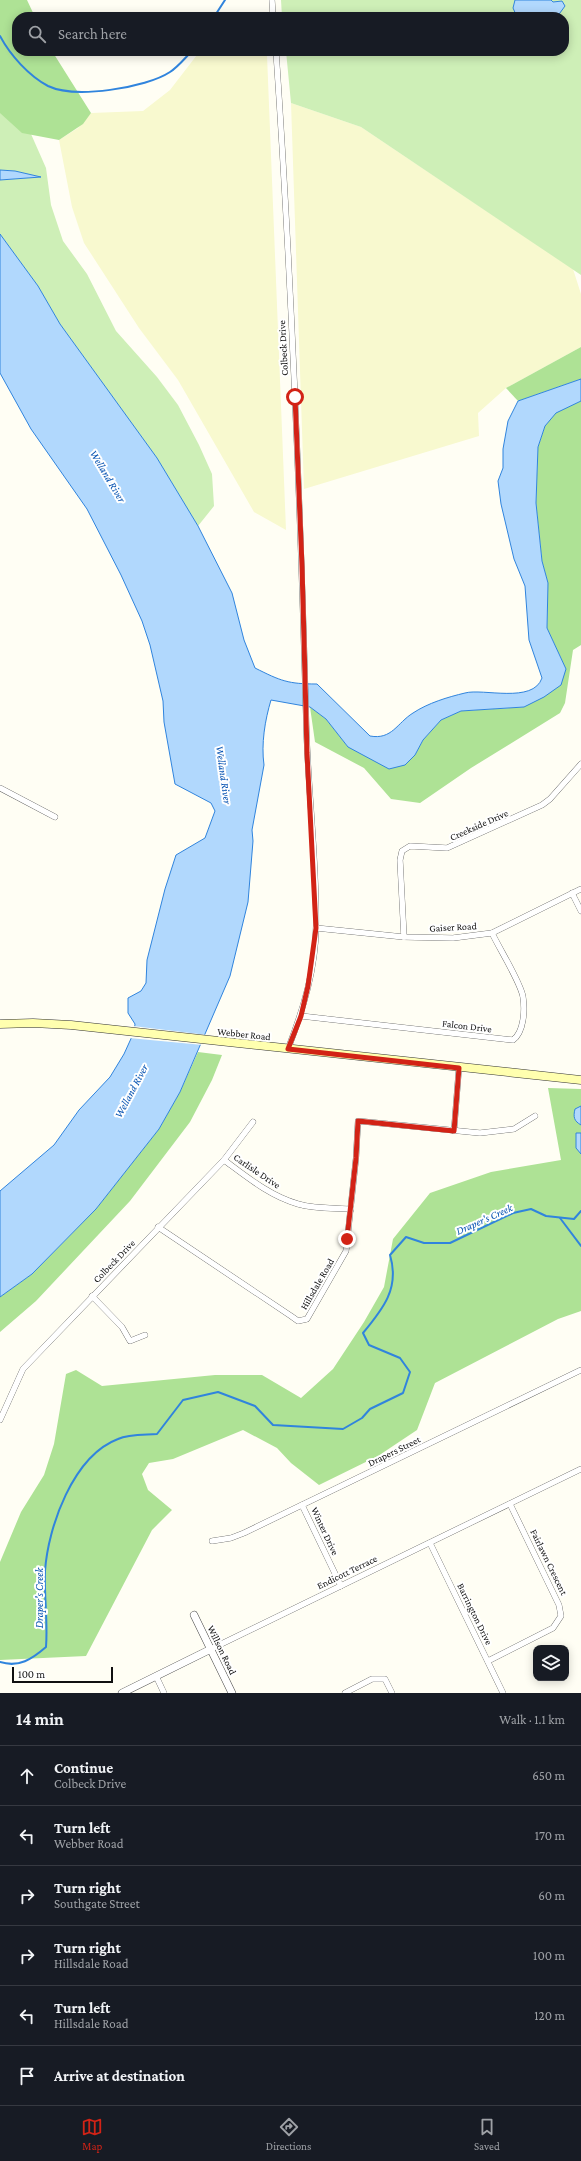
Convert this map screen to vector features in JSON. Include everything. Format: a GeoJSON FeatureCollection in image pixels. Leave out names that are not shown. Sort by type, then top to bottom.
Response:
{"type":"FeatureCollection","features":[{"type":"Feature","properties":{"kind":"main road","name":"Webber Road"},"geometry":{"type":"LineString","coordinates":[[0,1024],[33,1022],[581,1080]]}},
{"type":"Feature","properties":{"kind":"street"},"geometry":{"type":"LineString","coordinates":[[272,0],[273,12]]}},
{"type":"Feature","properties":{"kind":"street","name":"Colbeck Drive"},"geometry":{"type":"LineString","coordinates":[[276,56],[289,259],[305,700],[316,928],[308,986],[301,1016],[288,1049]]}},
{"type":"Feature","properties":{"kind":"street","name":"Creekside Drive"},"geometry":{"type":"LineString","coordinates":[[404,937],[400,860],[402,851],[410,846],[447,848],[542,805],[550,799],[581,764]]}},
{"type":"Feature","properties":{"kind":"street"},"geometry":{"type":"LineString","coordinates":[[0,788],[55,816]]}},
{"type":"Feature","properties":{"kind":"street","name":"Gaiser Road"},"geometry":{"type":"LineString","coordinates":[[316,928],[404,937],[453,938],[492,933],[581,889]]}},
{"type":"Feature","properties":{"kind":"street"},"geometry":{"type":"LineString","coordinates":[[572,893],[581,911]]}},
{"type":"Feature","properties":{"kind":"street","name":"Falcon Drive"},"geometry":{"type":"LineString","coordinates":[[301,1016],[513,1040],[518,1036],[522,1029],[523,997],[492,933]]}},
{"type":"Feature","properties":{"kind":"street"},"geometry":{"type":"LineString","coordinates":[[454,1131],[459,1068]]}},
{"type":"Feature","properties":{"kind":"street","name":"Hillsdale Road"},"geometry":{"type":"LineString","coordinates":[[158,1228],[298,1321],[307,1319],[316,1306],[346,1251],[357,1151],[358,1121],[480,1133],[504,1131],[521,1126],[535,1116]]}},
{"type":"Feature","properties":{"kind":"street","name":"Colbeck Drive"},"geometry":{"type":"LineString","coordinates":[[0,1420],[23,1369],[224,1160],[253,1122]]}},
{"type":"Feature","properties":{"kind":"street","name":"Carlisle Drive"},"geometry":{"type":"LineString","coordinates":[[224,1160],[261,1187],[283,1199],[299,1205],[351,1209]]}},
{"type":"Feature","properties":{"kind":"street"},"geometry":{"type":"LineString","coordinates":[[92,1296],[122,1327],[130,1341],[145,1335]]}},
{"type":"Feature","properties":{"kind":"street","name":"Drapers Street"},"geometry":{"type":"LineString","coordinates":[[212,1541],[231,1538],[244,1533],[581,1370]]}},
{"type":"Feature","properties":{"kind":"street","name":"Endicott Terrace"},"geometry":{"type":"LineString","coordinates":[[122,1693],[581,1469]]}},
{"type":"Feature","properties":{"kind":"street","name":"Fairlawn Crescent"},"geometry":{"type":"LineString","coordinates":[[488,1661],[553,1628],[561,1616],[559,1605],[510,1504]]}},
{"type":"Feature","properties":{"kind":"street","name":"Winter Drive"},"geometry":{"type":"LineString","coordinates":[[302,1505],[341,1586]]}},
{"type":"Feature","properties":{"kind":"street","name":"Barrington Drive"},"geometry":{"type":"LineString","coordinates":[[430,1543],[503,1693]]}},
{"type":"Feature","properties":{"kind":"street","name":"Willson Road"},"geometry":{"type":"LineString","coordinates":[[194,1615],[232,1693]]}},
{"type":"Feature","properties":{"kind":"street"},"geometry":{"type":"LineString","coordinates":[[156,1676],[164,1693]]}},
{"type":"Feature","properties":{"kind":"street"},"geometry":{"type":"LineString","coordinates":[[345,1693],[378,1678],[384,1679],[392,1693]]}},
{"type":"Feature","properties":{"kind":"green space"},"geometry":{"type":"Polygon","coordinates":[[[0,0],[27,0],[33,12],[12,12],[12,56],[55,56],[91,113],[83,124],[59,140],[22,133],[0,113],[0,0]]]}},
{"type":"Feature","properties":{"kind":"green space"},"geometry":{"type":"Polygon","coordinates":[[[281,0],[581,0],[581,275],[361,127],[291,103],[286,56],[569,56],[569,12],[282,12],[281,0]]]}},
{"type":"Feature","properties":{"kind":"green space"},"geometry":{"type":"Polygon","coordinates":[[[196,56],[267,56],[286,530],[254,512],[178,380],[139,328],[84,243],[72,207],[59,140],[78,128],[91,113],[143,111],[170,90],[196,56]]]}},
{"type":"Feature","properties":{"kind":"green space"},"geometry":{"type":"Polygon","coordinates":[[[291,103],[361,127],[573,269],[581,294],[581,347],[506,388],[478,413],[479,436],[304,489],[291,103]]]}},
{"type":"Feature","properties":{"kind":"green space"},"geometry":{"type":"Polygon","coordinates":[[[0,109],[31,134],[46,168],[51,205],[63,241],[87,274],[116,331],[157,377],[178,405],[199,445],[212,474],[214,506],[198,526],[157,458],[60,324],[38,286],[0,234],[0,180],[39,177],[15,171],[0,170],[0,109]]]}},
{"type":"Feature","properties":{"kind":"green space"},"geometry":{"type":"Polygon","coordinates":[[[581,347],[581,379],[518,401],[506,388],[581,347]]]}},
{"type":"Feature","properties":{"kind":"green space"},"geometry":{"type":"Polygon","coordinates":[[[581,401],[581,645],[573,650],[565,703],[560,713],[471,768],[420,803],[391,799],[364,768],[315,742],[310,707],[326,719],[348,747],[415,755],[423,740],[441,720],[461,711],[524,707],[566,669],[547,628],[548,583],[542,561],[536,503],[538,447],[545,426],[556,412],[581,401]]]}},
{"type":"Feature","properties":{"kind":"green space"},"geometry":{"type":"Polygon","coordinates":[[[198,1052],[222,1055],[212,1080],[190,1122],[130,1201],[36,1301],[0,1332],[0,1297],[32,1274],[96,1209],[159,1129],[180,1092],[198,1052]]]}},
{"type":"Feature","properties":{"kind":"green space"},"geometry":{"type":"Polygon","coordinates":[[[548,1088],[581,1089],[581,1311],[558,1319],[435,1383],[417,1430],[378,1456],[319,1485],[291,1463],[277,1448],[243,1430],[173,1459],[149,1463],[142,1474],[148,1490],[172,1510],[152,1530],[86,1656],[0,1660],[0,1562],[21,1512],[44,1475],[54,1444],[66,1374],[76,1370],[102,1386],[215,1375],[262,1375],[301,1398],[333,1369],[364,1322],[384,1287],[393,1239],[430,1193],[491,1172],[561,1160],[548,1088]]]}},
{"type":"Feature","properties":{"kind":"water"},"geometry":{"type":"Polygon","coordinates":[[[515,0],[562,1],[565,6],[561,12],[515,12],[513,8],[515,0]]]}},
{"type":"Feature","properties":{"kind":"water"},"geometry":{"type":"Polygon","coordinates":[[[0,170],[15,171],[41,177],[0,180],[0,170]]]}},
{"type":"Feature","properties":{"kind":"water","name":"Welland River"},"geometry":{"type":"Polygon","coordinates":[[[0,234],[38,286],[60,324],[157,458],[198,526],[232,593],[244,640],[255,668],[285,681],[317,684],[370,736],[384,736],[394,730],[413,713],[425,706],[445,698],[473,692],[518,693],[529,691],[537,686],[542,678],[529,640],[525,586],[514,559],[501,504],[498,481],[503,468],[503,449],[508,421],[518,401],[581,379],[581,401],[556,413],[545,426],[538,447],[536,503],[542,561],[548,583],[547,628],[566,669],[561,685],[544,697],[524,707],[461,711],[441,720],[423,740],[415,755],[405,765],[389,769],[348,747],[326,719],[310,707],[271,700],[264,732],[264,765],[252,830],[253,841],[248,902],[230,976],[180,1092],[159,1129],[96,1209],[32,1274],[0,1297],[0,1191],[54,1145],[79,1110],[110,1077],[124,1054],[134,1032],[135,1024],[128,1013],[128,998],[141,991],[146,983],[147,960],[165,889],[176,855],[205,838],[215,811],[211,803],[175,784],[164,722],[163,701],[150,645],[142,621],[121,575],[87,509],[31,429],[0,373],[0,234]]]}},
{"type":"Feature","properties":{"kind":"water"},"geometry":{"type":"Polygon","coordinates":[[[581,1106],[581,1125],[575,1120],[574,1114],[575,1109],[581,1106]]]}},
{"type":"Feature","properties":{"kind":"water"},"geometry":{"type":"Polygon","coordinates":[[[576,1133],[581,1133],[581,1154],[576,1148],[576,1133]]]}},
{"type":"Feature","properties":{"kind":"pier"},"geometry":{"type":"Polygon","coordinates":[[[133,1026],[207,1035],[203,1045],[129,1038],[133,1026]]]}},
{"type":"Feature","properties":{"kind":"waterway"},"geometry":{"type":"LineString","coordinates":[[217,12],[225,0]]}},
{"type":"Feature","properties":{"kind":"waterway"},"geometry":{"type":"LineString","coordinates":[[0,36],[12,54]]}},
{"type":"Feature","properties":{"kind":"waterway"},"geometry":{"type":"LineString","coordinates":[[14,56],[27,71],[41,82],[60,90],[75,92],[110,90],[145,83],[170,72],[187,56]]}},
{"type":"Feature","properties":{"kind":"waterway","name":"Draper's Creek"},"geometry":{"type":"LineString","coordinates":[[0,1662],[7,1664],[19,1663],[30,1659],[46,1647],[47,1628],[45,1571],[51,1534],[66,1495],[76,1477],[88,1461],[102,1448],[122,1437],[157,1434],[183,1400],[218,1392],[255,1406],[273,1425],[343,1429],[362,1418],[370,1409],[403,1393],[410,1372],[400,1358],[369,1345],[363,1333],[377,1315],[388,1297],[393,1278],[393,1267],[390,1255],[406,1237],[424,1243],[450,1243],[513,1213],[531,1209],[546,1216],[574,1219],[581,1211]]}},
{"type":"Feature","properties":{"kind":"waterway","name":"Draper's Creek"},"geometry":{"type":"LineString","coordinates":[[560,1218],[581,1246]]}},
{"type":"Feature","properties":{"kind":"route"},"geometry":{"type":"LineString","coordinates":[[295,397],[302,566],[307,753],[311,804],[316,928],[314,954],[308,986],[301,1016],[288,1049],[459,1068],[454,1131],[358,1121],[356,1158],[347,1239]]}}]}
